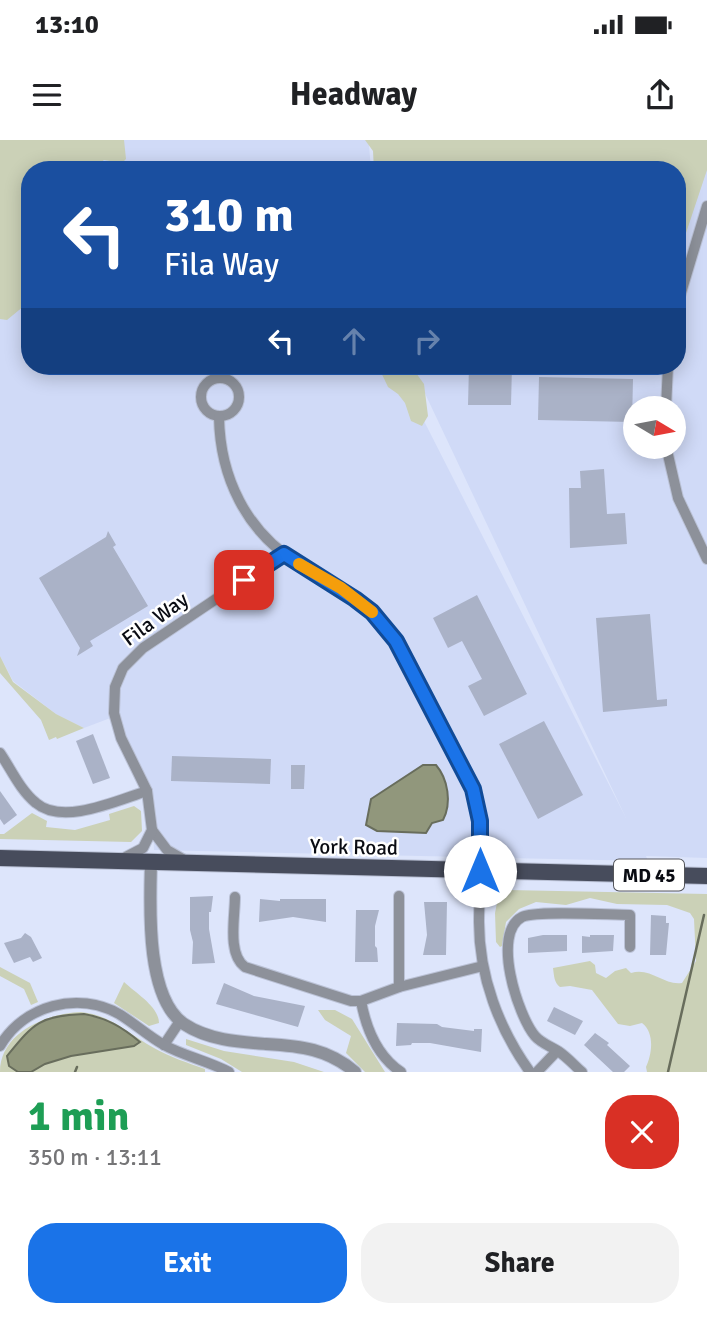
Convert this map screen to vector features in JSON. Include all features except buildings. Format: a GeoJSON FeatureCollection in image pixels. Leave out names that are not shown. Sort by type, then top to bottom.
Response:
{"type":"FeatureCollection","features":[{"type":"Feature","properties":{"kind":"main road","name":"York Road"},"geometry":{"type":"LineString","coordinates":[[0,858],[707,876]]}},
{"type":"Feature","properties":{"kind":"street"},"geometry":{"type":"LineString","coordinates":[[686,276],[707,206]]}},
{"type":"Feature","properties":{"kind":"street"},"geometry":{"type":"LineString","coordinates":[[667,396],[668,375]]}},
{"type":"Feature","properties":{"kind":"street"},"geometry":{"type":"LineString","coordinates":[[219,417],[222,457],[235,494],[256,527],[284,554],[372,612],[396,641],[473,789],[480,821],[479,923],[483,966],[496,1012],[507,1037],[530,1072]]}},
{"type":"Feature","properties":{"kind":"street"},"geometry":{"type":"LineString","coordinates":[[669,459],[678,498],[707,559]]}},
{"type":"Feature","properties":{"kind":"street","name":"Fila Way"},"geometry":{"type":"LineString","coordinates":[[152,830],[147,791],[116,722],[114,696],[123,668],[143,648],[284,554]]}},
{"type":"Feature","properties":{"kind":"street"},"geometry":{"type":"LineString","coordinates":[[0,753],[26,792],[41,807],[50,810],[69,813],[86,810],[147,791]]}},
{"type":"Feature","properties":{"kind":"street"},"geometry":{"type":"LineString","coordinates":[[118,861],[143,848],[152,830],[167,850],[191,863]]}},
{"type":"Feature","properties":{"kind":"street"},"geometry":{"type":"LineString","coordinates":[[150,862],[150,918],[155,968],[167,1004],[180,1021],[200,1033],[219,1038],[317,1049],[346,1064],[355,1072]]}},
{"type":"Feature","properties":{"kind":"street"},"geometry":{"type":"LineString","coordinates":[[399,896],[399,987]]}},
{"type":"Feature","properties":{"kind":"street"},"geometry":{"type":"LineString","coordinates":[[235,897],[234,943],[236,958],[240,964],[333,995],[361,1001],[399,987],[483,966]]}},
{"type":"Feature","properties":{"kind":"street"},"geometry":{"type":"LineString","coordinates":[[582,1072],[536,1037],[523,1014],[514,987],[507,947],[509,933],[514,922],[532,914],[630,915],[629,947]]}},
{"type":"Feature","properties":{"kind":"street"},"geometry":{"type":"LineString","coordinates":[[361,1001],[371,1036],[384,1057],[401,1072]]}},
{"type":"Feature","properties":{"kind":"street"},"geometry":{"type":"LineString","coordinates":[[0,1046],[10,1031],[33,1014],[55,1005],[79,1003],[107,1009],[164,1045],[229,1072]]}},
{"type":"Feature","properties":{"kind":"street"},"geometry":{"type":"LineString","coordinates":[[164,1045],[180,1021]]}},
{"type":"Feature","properties":{"kind":"street"},"geometry":{"type":"LineString","coordinates":[[537,1072],[557,1051]]}},
{"type":"Feature","properties":{"kind":"shaded area"},"geometry":{"type":"Polygon","coordinates":[[[0,140],[124,140],[124,161],[21,161],[21,308],[7,320],[0,319],[0,140]]]}},
{"type":"Feature","properties":{"kind":"shaded area"},"geometry":{"type":"Polygon","coordinates":[[[88,140],[373,140],[369,145],[370,161],[96,161],[88,140]]]}},
{"type":"Feature","properties":{"kind":"shaded area"},"geometry":{"type":"Polygon","coordinates":[[[365,140],[707,140],[707,170],[686,233],[686,161],[374,161],[373,151],[365,140]]]}},
{"type":"Feature","properties":{"kind":"shaded area"},"geometry":{"type":"Polygon","coordinates":[[[707,140],[707,858],[646,856],[648,861],[154,850],[146,788],[113,717],[84,728],[56,714],[13,681],[0,656],[0,266],[21,255],[21,375],[401,375],[626,818],[416,375],[686,375],[686,205],[707,140]]]}},
{"type":"Feature","properties":{"kind":"shaded area"},"geometry":{"type":"Polygon","coordinates":[[[382,375],[418,375],[424,384],[428,416],[422,426],[411,421],[405,403],[388,387],[382,375]]]}},
{"type":"Feature","properties":{"kind":"shaded area"},"geometry":{"type":"Polygon","coordinates":[[[0,656],[13,682],[56,714],[84,728],[49,740],[41,720],[0,673],[0,656]]]}},
{"type":"Feature","properties":{"kind":"shaded area"},"geometry":{"type":"Polygon","coordinates":[[[423,765],[436,765],[443,777],[448,799],[443,820],[432,823],[426,833],[377,831],[366,825],[371,799],[423,765]]]}},
{"type":"Feature","properties":{"kind":"shaded area"},"geometry":{"type":"Polygon","coordinates":[[[134,806],[141,811],[142,831],[131,842],[0,839],[0,834],[4,834],[32,813],[47,821],[46,827],[75,830],[110,820],[109,814],[134,806]]]}},
{"type":"Feature","properties":{"kind":"shaded area"},"geometry":{"type":"Polygon","coordinates":[[[504,890],[707,894],[707,1072],[647,1072],[651,1038],[646,1027],[642,1023],[630,1026],[618,1024],[592,990],[560,987],[553,968],[590,961],[595,965],[596,973],[606,978],[615,971],[626,968],[631,973],[645,972],[669,982],[682,983],[696,961],[694,919],[690,913],[667,905],[617,904],[590,898],[566,905],[536,902],[519,909],[506,922],[500,947],[496,942],[495,913],[499,893],[504,890]]]}},
{"type":"Feature","properties":{"kind":"shaded area"},"geometry":{"type":"Polygon","coordinates":[[[0,967],[30,983],[38,1002],[31,1005],[24,989],[0,976],[0,967]]]}},
{"type":"Feature","properties":{"kind":"shaded area"},"geometry":{"type":"Polygon","coordinates":[[[124,982],[151,1006],[159,1023],[149,1026],[114,1003],[124,982]]]}},
{"type":"Feature","properties":{"kind":"shaded area"},"geometry":{"type":"Polygon","coordinates":[[[318,1010],[335,1010],[352,1019],[385,1072],[365,1072],[346,1053],[351,1036],[325,1020],[318,1010]]]}},
{"type":"Feature","properties":{"kind":"shaded area"},"geometry":{"type":"Polygon","coordinates":[[[81,1012],[111,1021],[154,1048],[205,1069],[205,1072],[0,1072],[2,1058],[8,1046],[28,1027],[54,1016],[81,1012]]]}},
{"type":"Feature","properties":{"kind":"shaded area"},"geometry":{"type":"Polygon","coordinates":[[[84,1014],[114,1024],[140,1042],[134,1046],[71,1056],[45,1064],[31,1072],[18,1072],[9,1066],[7,1056],[39,1023],[57,1017],[84,1014]]]}},
{"type":"Feature","properties":{"kind":"shaded area"},"geometry":{"type":"Polygon","coordinates":[[[186,1039],[224,1051],[294,1062],[324,1072],[242,1072],[221,1059],[186,1045],[186,1039]]]}},
{"type":"Feature","properties":{"kind":"waterway"},"geometry":{"type":"LineString","coordinates":[[668,1072],[704,915]]}},
{"type":"Feature","properties":{"kind":"waterway"},"geometry":{"type":"LineString","coordinates":[[75,1072],[77,1067]]}},
{"type":"Feature","properties":{"kind":"slow traffic"},"geometry":{"type":"LineString","coordinates":[[299,564],[341,588],[372,612]]}},
{"type":"Feature","properties":{"kind":"route"},"geometry":{"type":"LineString","coordinates":[[244,580],[284,554],[341,588],[384,625],[406,659],[473,789],[480,821],[480,871]]}}]}
